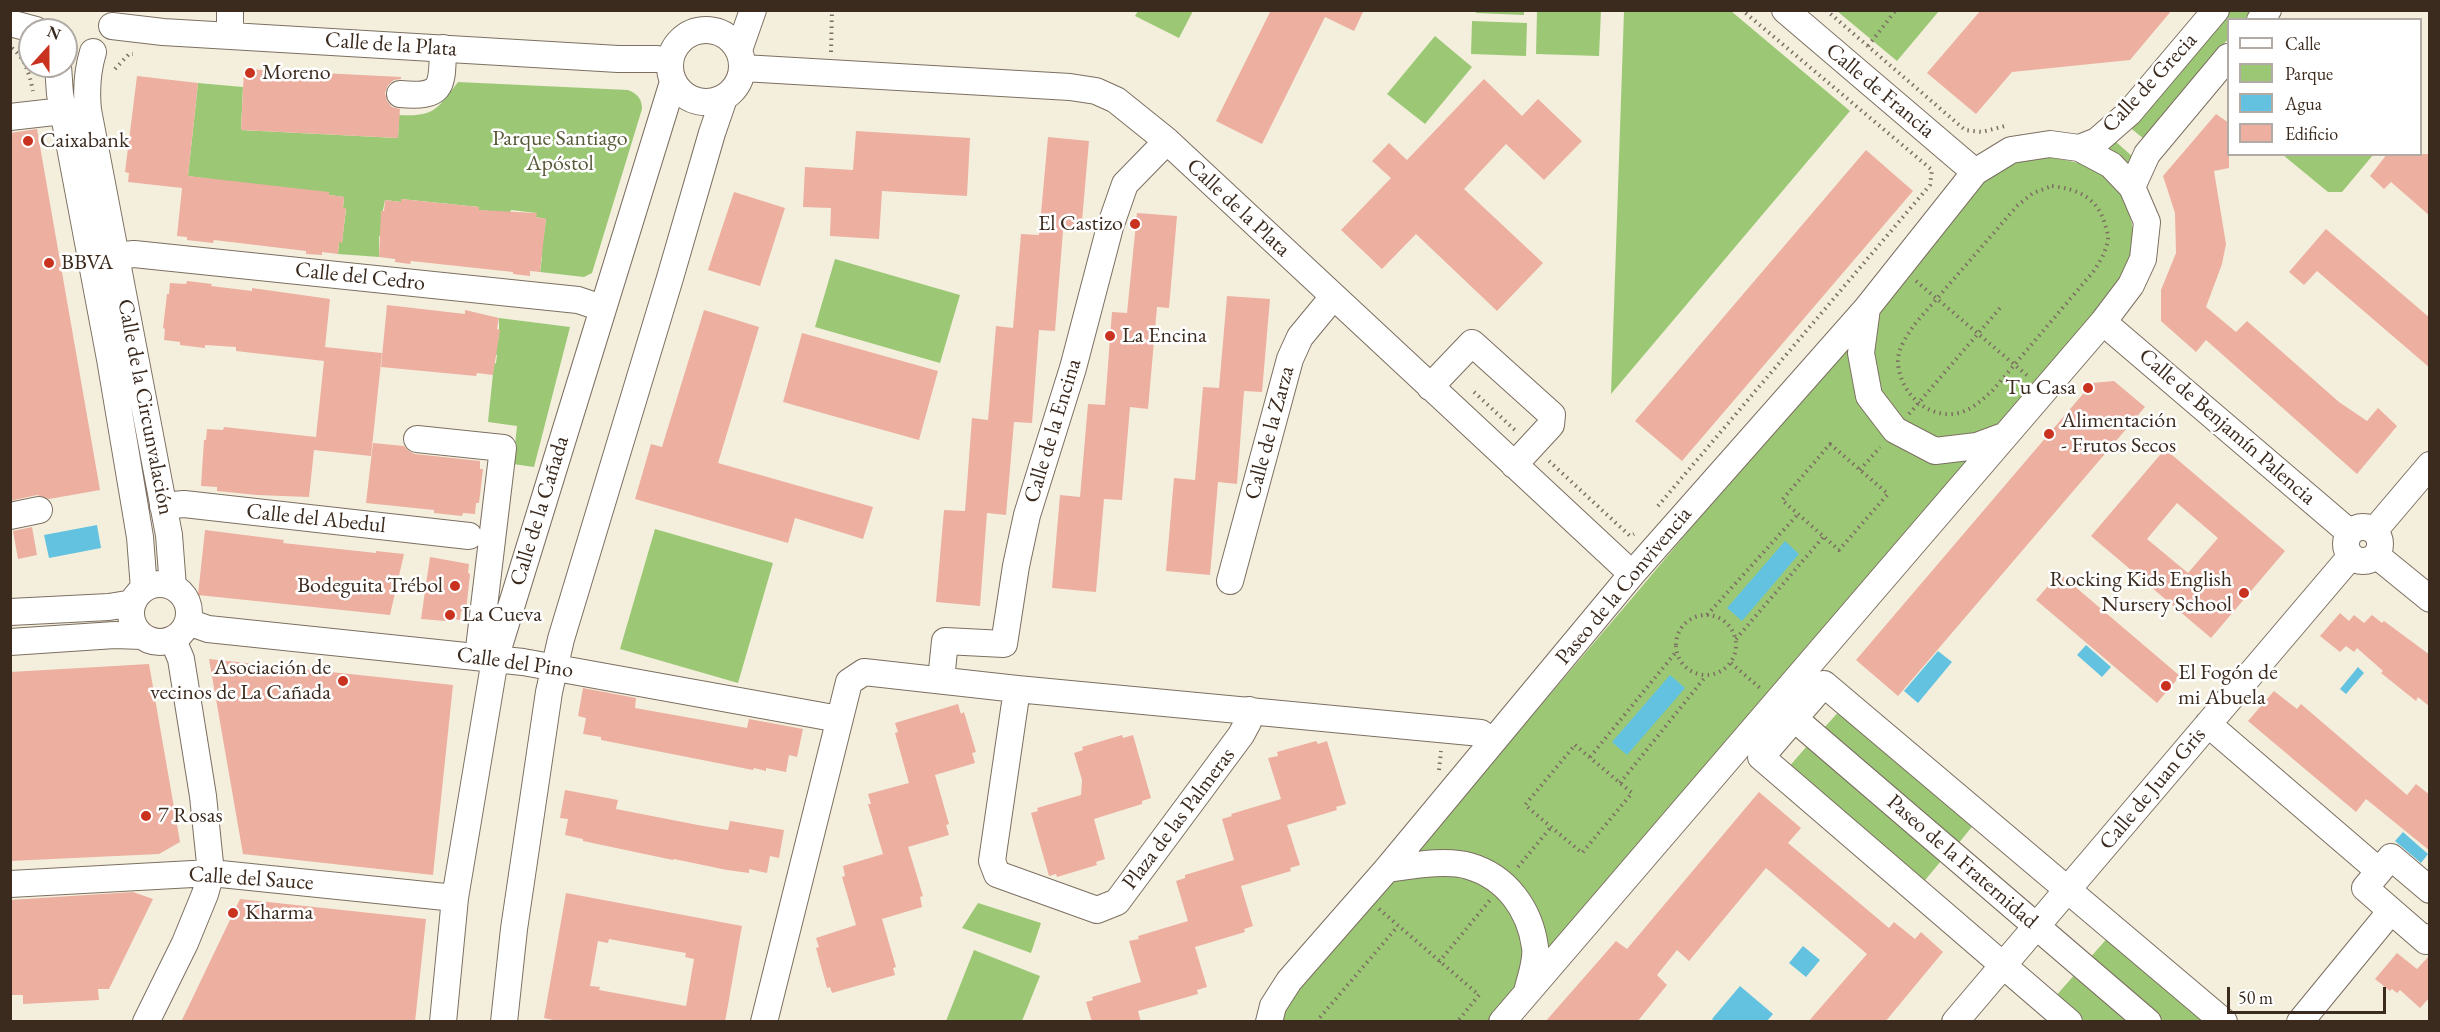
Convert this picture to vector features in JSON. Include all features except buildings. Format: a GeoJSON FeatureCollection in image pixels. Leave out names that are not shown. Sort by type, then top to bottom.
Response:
{"type":"FeatureCollection","features":[{"type":"Feature","properties":{"kind":"street"},"geometry":{"type":"LineString","coordinates":[[741,59],[732,40],[723,33],[699,30],[692,22],[673,50],[672,71],[686,96],[695,101],[715,101],[724,98],[734,90],[740,80],[741,59],[753,10]]}},
{"type":"Feature","properties":{"kind":"street","name":"Calle de Francia"},"geometry":{"type":"LineString","coordinates":[[1785,10],[1975,172]]}},
{"type":"Feature","properties":{"kind":"street","name":"Calle de Grecia"},"geometry":{"type":"LineString","coordinates":[[2079,148],[2097,141],[2129,113],[2216,10]]}},
{"type":"Feature","properties":{"kind":"street"},"geometry":{"type":"LineString","coordinates":[[78,55],[93,52],[102,46],[109,37],[111,18]]}},
{"type":"Feature","properties":{"kind":"street","name":"Calle de la Plata"},"geometry":{"type":"LineString","coordinates":[[111,18],[164,32],[230,23],[443,48],[618,59],[657,58],[672,71]]}},
{"type":"Feature","properties":{"kind":"street"},"geometry":{"type":"LineString","coordinates":[[400,94],[418,96],[431,93],[439,87],[442,77],[443,48]]}},
{"type":"Feature","properties":{"kind":"street","name":"Calle de la Circunvalación"},"geometry":{"type":"LineString","coordinates":[[93,52],[87,86],[88,110],[169,535],[173,587]]}},
{"type":"Feature","properties":{"kind":"street","name":"Calle de la Plata"},"geometry":{"type":"LineString","coordinates":[[741,59],[1070,87],[1096,91],[1116,100],[1167,141],[1632,574]]}},
{"type":"Feature","properties":{"kind":"street","name":"Calle de Grecia"},"geometry":{"type":"LineString","coordinates":[[2132,187],[2146,153],[2227,59]]}},
{"type":"Feature","properties":{"kind":"street","name":"Calle de la Cañada"},"geometry":{"type":"LineString","coordinates":[[443,1022],[455,898],[487,658],[602,308],[672,71]]}},
{"type":"Feature","properties":{"kind":"street","name":"Calle de la Circunvalación"},"geometry":{"type":"LineString","coordinates":[[59,78],[63,111],[110,359],[140,537],[138,596]]}},
{"type":"Feature","properties":{"kind":"street"},"geometry":{"type":"LineString","coordinates":[[504,1022],[514,929],[555,668],[724,98]]}},
{"type":"Feature","properties":{"kind":"street"},"geometry":{"type":"LineString","coordinates":[[10,117],[63,111]]}},
{"type":"Feature","properties":{"kind":"street","name":"Calle de la Encina"},"geometry":{"type":"LineString","coordinates":[[941,680],[945,641],[1004,644],[1016,566],[1027,515],[1073,368],[1110,227],[1125,184],[1167,141]]}},
{"type":"Feature","properties":{"kind":"street","name":"Paseo de la Convivencia"},"geometry":{"type":"LineString","coordinates":[[1269,1022],[1273,1006],[1289,981],[1386,869],[1632,574],[1867,308],[1975,172],[2011,150],[2050,144],[2079,148],[2111,165],[2132,187],[2146,222],[2143,259],[2131,285],[2103,322],[1502,1022]]}},
{"type":"Feature","properties":{"kind":"street","name":"Calle del Cedro"},"geometry":{"type":"LineString","coordinates":[[116,256],[134,255],[578,300],[602,308]]}},
{"type":"Feature","properties":{"kind":"street","name":"Calle de la Zarza"},"geometry":{"type":"LineString","coordinates":[[1230,581],[1290,359],[1300,337],[1333,297]]}},
{"type":"Feature","properties":{"kind":"street","name":"Paseo de la Convivencia"},"geometry":{"type":"LineString","coordinates":[[1867,308],[1861,353],[1869,396],[1895,430],[1935,451],[1977,446],[2004,436]]}},
{"type":"Feature","properties":{"kind":"street","name":"Calle de Benjamín Palencia"},"geometry":{"type":"LineString","coordinates":[[2103,322],[2430,599]]}},
{"type":"Feature","properties":{"kind":"street"},"geometry":{"type":"LineString","coordinates":[[1430,387],[1472,343],[1552,416],[1551,425],[1514,465]]}},
{"type":"Feature","properties":{"kind":"street"},"geometry":{"type":"LineString","coordinates":[[417,439],[503,447],[487,658]]}},
{"type":"Feature","properties":{"kind":"street","name":"Calle de Juan Gris"},"geometry":{"type":"LineString","coordinates":[[1955,1022],[2430,465]]}},
{"type":"Feature","properties":{"kind":"street","name":"Calle del Abedul"},"geometry":{"type":"LineString","coordinates":[[163,506],[184,504],[469,536]]}},
{"type":"Feature","properties":{"kind":"street"},"geometry":{"type":"LineString","coordinates":[[10,516],[39,510]]}},
{"type":"Feature","properties":{"kind":"street"},"geometry":{"type":"LineString","coordinates":[[10,612],[109,607],[138,596],[158,584],[173,587],[184,595],[189,608],[181,631],[181,659],[202,785],[210,873],[206,894],[185,943],[146,1022]]}},
{"type":"Feature","properties":{"kind":"street"},"geometry":{"type":"LineString","coordinates":[[138,596],[131,615],[134,627],[142,636],[154,642],[181,631]]}},
{"type":"Feature","properties":{"kind":"street","name":"Calle del Pino"},"geometry":{"type":"LineString","coordinates":[[181,631],[208,629],[487,658],[839,719]]}},
{"type":"Feature","properties":{"kind":"street"},"geometry":{"type":"LineString","coordinates":[[10,642],[115,635],[142,636]]}},
{"type":"Feature","properties":{"kind":"street"},"geometry":{"type":"LineString","coordinates":[[764,1022],[849,682],[864,672],[1017,689],[1481,733],[1492,742]]}},
{"type":"Feature","properties":{"kind":"street"},"geometry":{"type":"LineString","coordinates":[[2069,1022],[1761,757],[1824,684],[2224,1022]]}},
{"type":"Feature","properties":{"kind":"street","name":"Plaza de las Palmeras"},"geometry":{"type":"LineString","coordinates":[[1017,689],[992,861],[997,874],[1097,910],[1117,902],[1241,735],[1248,722],[1249,710]]}},
{"type":"Feature","properties":{"kind":"street","name":"Paseo de la Fraternidad"},"geometry":{"type":"LineString","coordinates":[[1775,702],[2148,1022]]}},
{"type":"Feature","properties":{"kind":"street"},"geometry":{"type":"LineString","coordinates":[[2208,724],[2379,871]]}},
{"type":"Feature","properties":{"kind":"street"},"geometry":{"type":"LineString","coordinates":[[2426,879],[2391,857],[2365,888],[2426,941],[2430,937]]}},
{"type":"Feature","properties":{"kind":"street","name":"Paseo de la Convivencia"},"geometry":{"type":"LineString","coordinates":[[1386,869],[1428,863],[1469,866],[1504,883],[1526,912],[1536,949],[1528,989]]}},
{"type":"Feature","properties":{"kind":"street","name":"Calle del Sauce"},"geometry":{"type":"LineString","coordinates":[[10,884],[210,873],[455,898]]}},
{"type":"Feature","properties":{"kind":"street"},"geometry":{"type":"LineString","coordinates":[[2300,1022],[2391,911]]}},
{"type":"Feature","properties":{"kind":"path"},"geometry":{"type":"LineString","coordinates":[[831,59],[832,10]]}},
{"type":"Feature","properties":{"kind":"path"},"geometry":{"type":"LineString","coordinates":[[1652,513],[1930,185],[1932,170],[1742,10]]}},
{"type":"Feature","properties":{"kind":"path"},"geometry":{"type":"LineString","coordinates":[[1826,10],[1965,130],[1982,132],[2013,125]]}},
{"type":"Feature","properties":{"kind":"path"},"geometry":{"type":"LineString","coordinates":[[1868,46],[1894,13],[1888,10]]}},
{"type":"Feature","properties":{"kind":"path"},"geometry":{"type":"LineString","coordinates":[[10,46],[22,56],[28,68],[34,95]]}},
{"type":"Feature","properties":{"kind":"path"},"geometry":{"type":"LineString","coordinates":[[114,76],[115,68],[129,54],[140,55]]}},
{"type":"Feature","properties":{"kind":"path"},"geometry":{"type":"LineString","coordinates":[[2052,186],[2071,188],[2089,197],[2102,215],[2108,236],[2103,255],[2093,273],[1993,390],[1976,405],[1958,413],[1935,412],[1918,403],[1903,384],[1898,361],[1904,341],[1937,299],[2017,206],[2033,194],[2052,186]]}},
{"type":"Feature","properties":{"kind":"path"},"geometry":{"type":"LineString","coordinates":[[1899,267],[2044,390]]}},
{"type":"Feature","properties":{"kind":"path"},"geometry":{"type":"LineString","coordinates":[[1860,470],[2000,308]]}},
{"type":"Feature","properties":{"kind":"path"},"geometry":{"type":"LineString","coordinates":[[1448,368],[1630,536],[1636,532]]}},
{"type":"Feature","properties":{"kind":"path"},"geometry":{"type":"LineString","coordinates":[[1830,444],[1888,494],[1839,550],[1798,514],[1782,500],[1830,444]]}},
{"type":"Feature","properties":{"kind":"path"},"geometry":{"type":"LineString","coordinates":[[1707,615],[1798,514]]}},
{"type":"Feature","properties":{"kind":"path"},"geometry":{"type":"LineString","coordinates":[[1736,639],[1824,536]]}},
{"type":"Feature","properties":{"kind":"path"},"geometry":{"type":"LineString","coordinates":[[1707,615],[1718,617],[1726,623],[1736,639],[1736,651],[1731,663],[1720,672],[1707,675],[1688,669],[1677,652],[1677,638],[1685,623],[1696,617],[1707,615]]}},
{"type":"Feature","properties":{"kind":"path"},"geometry":{"type":"LineString","coordinates":[[1590,758],[1677,652]]}},
{"type":"Feature","properties":{"kind":"path"},"geometry":{"type":"LineString","coordinates":[[1731,663],[1775,702]]}},
{"type":"Feature","properties":{"kind":"path"},"geometry":{"type":"LineString","coordinates":[[1620,783],[1707,675]]}},
{"type":"Feature","properties":{"kind":"path"},"geometry":{"type":"LineString","coordinates":[[1575,745],[1590,758],[1632,793],[1582,853],[1525,805],[1575,745]]}},
{"type":"Feature","properties":{"kind":"path"},"geometry":{"type":"LineString","coordinates":[[1316,1022],[1398,926],[1479,996],[1457,1022]]}},
{"type":"Feature","properties":{"kind":"green space"},"geometry":{"type":"Polygon","coordinates":[[[1138,10],[1193,11],[1179,38],[1135,16],[1138,10]]]}},
{"type":"Feature","properties":{"kind":"green space"},"geometry":{"type":"Polygon","coordinates":[[[1476,10],[1524,11],[1524,15],[1476,13],[1476,10]]]}},
{"type":"Feature","properties":{"kind":"green space"},"geometry":{"type":"Polygon","coordinates":[[[1537,11],[1601,11],[1599,56],[1536,54],[1537,11]]]}},
{"type":"Feature","properties":{"kind":"green space"},"geometry":{"type":"Polygon","coordinates":[[[1624,11],[1731,11],[1850,111],[1611,394],[1624,11]]]}},
{"type":"Feature","properties":{"kind":"green space"},"geometry":{"type":"Polygon","coordinates":[[[1837,11],[1939,11],[1897,61],[1837,11]]]}},
{"type":"Feature","properties":{"kind":"green space"},"geometry":{"type":"Polygon","coordinates":[[[2227,11],[2253,11],[2246,18],[2227,18],[2227,40],[2144,139],[2128,126],[2227,11]]]}},
{"type":"Feature","properties":{"kind":"green space"},"geometry":{"type":"Polygon","coordinates":[[[1472,21],[1527,23],[1526,56],[1471,54],[1472,21]]]}},
{"type":"Feature","properties":{"kind":"green space"},"geometry":{"type":"Polygon","coordinates":[[[1435,36],[1472,67],[1425,124],[1387,94],[1435,36]]]}},
{"type":"Feature","properties":{"kind":"green space","name":"Parque Santiago Apóstol"},"geometry":{"type":"Polygon","coordinates":[[[458,82],[628,90],[639,97],[642,109],[592,273],[584,277],[540,272],[541,234],[544,234],[546,219],[536,217],[536,213],[479,210],[479,207],[401,199],[401,202],[385,200],[381,220],[389,237],[379,236],[379,257],[338,254],[339,242],[342,242],[346,209],[343,208],[344,197],[188,176],[198,83],[243,87],[241,130],[398,138],[399,115],[428,113],[440,105],[458,82]]]}},
{"type":"Feature","properties":{"kind":"green space"},"geometry":{"type":"Polygon","coordinates":[[[2115,141],[2132,156],[2125,167],[2102,149],[2115,141]]]}},
{"type":"Feature","properties":{"kind":"green space"},"geometry":{"type":"Polygon","coordinates":[[[2035,155],[2070,161],[2095,169],[2110,180],[2117,189],[2128,211],[2134,235],[2132,257],[2120,283],[1492,1021],[1279,1022],[1298,987],[1633,597],[1986,176],[2035,155]]]}},
{"type":"Feature","properties":{"kind":"green space"},"geometry":{"type":"Polygon","coordinates":[[[2284,156],[2372,156],[2342,192],[2328,192],[2284,156]]]}},
{"type":"Feature","properties":{"kind":"green space"},"geometry":{"type":"Polygon","coordinates":[[[835,259],[960,295],[940,363],[815,327],[835,259]]]}},
{"type":"Feature","properties":{"kind":"green space"},"geometry":{"type":"Polygon","coordinates":[[[499,318],[570,327],[534,467],[513,464],[517,426],[488,422],[497,355],[489,353],[499,338],[499,318]]]}},
{"type":"Feature","properties":{"kind":"green space"},"geometry":{"type":"Polygon","coordinates":[[[655,529],[773,563],[738,683],[620,649],[655,529]]]}},
{"type":"Feature","properties":{"kind":"green space"},"geometry":{"type":"Polygon","coordinates":[[[1842,708],[1975,823],[1958,844],[1823,729],[1842,708]]]}},
{"type":"Feature","properties":{"kind":"green space"},"geometry":{"type":"Polygon","coordinates":[[[1807,746],[1941,861],[1921,885],[1787,769],[1807,746]]]}},
{"type":"Feature","properties":{"kind":"green space"},"geometry":{"type":"Polygon","coordinates":[[[978,903],[1041,923],[1031,953],[962,928],[978,903]]]}},
{"type":"Feature","properties":{"kind":"green space"},"geometry":{"type":"Polygon","coordinates":[[[2110,935],[2213,1021],[2161,1021],[2088,960],[2110,935]]]}},
{"type":"Feature","properties":{"kind":"green space"},"geometry":{"type":"Polygon","coordinates":[[[974,950],[1040,976],[1022,1021],[946,1021],[974,950]]]}},
{"type":"Feature","properties":{"kind":"green space"},"geometry":{"type":"Polygon","coordinates":[[[2077,972],[2133,1021],[2081,1021],[2054,998],[2077,972]]]}},
{"type":"Feature","properties":{"kind":"water"},"geometry":{"type":"Polygon","coordinates":[[[97,525],[101,548],[49,558],[44,535],[97,525]]]}},
{"type":"Feature","properties":{"kind":"water"},"geometry":{"type":"Polygon","coordinates":[[[1785,541],[1799,554],[1742,621],[1727,608],[1785,541]]]}},
{"type":"Feature","properties":{"kind":"water"},"geometry":{"type":"Polygon","coordinates":[[[2086,645],[2111,667],[2102,677],[2077,655],[2086,645]]]}},
{"type":"Feature","properties":{"kind":"water"},"geometry":{"type":"Polygon","coordinates":[[[1938,651],[1952,662],[1918,703],[1904,691],[1938,651]]]}},
{"type":"Feature","properties":{"kind":"water"},"geometry":{"type":"Polygon","coordinates":[[[2358,667],[2364,673],[2346,694],[2340,689],[2358,667]]]}},
{"type":"Feature","properties":{"kind":"water"},"geometry":{"type":"Polygon","coordinates":[[[1670,675],[1685,688],[1627,755],[1612,742],[1670,675]]]}},
{"type":"Feature","properties":{"kind":"water"},"geometry":{"type":"Polygon","coordinates":[[[2403,832],[2428,854],[2421,863],[2395,841],[2403,832]]]}},
{"type":"Feature","properties":{"kind":"water"},"geometry":{"type":"Polygon","coordinates":[[[1803,946],[1820,960],[1806,977],[1789,963],[1803,946]]]}},
{"type":"Feature","properties":{"kind":"water"},"geometry":{"type":"Polygon","coordinates":[[[1740,986],[1773,1014],[1767,1021],[1715,1022],[1712,1019],[1740,986]]]}},
{"type":"Feature","properties":{"kind":"place","name":"Moreno"},"geometry":{"type":"Point","coordinates":[250,73]}},
{"type":"Feature","properties":{"kind":"place","name":"Caixabank"},"geometry":{"type":"Point","coordinates":[28,141]}},
{"type":"Feature","properties":{"kind":"place","name":"El Castizo"},"geometry":{"type":"Point","coordinates":[1135,224]}},
{"type":"Feature","properties":{"kind":"place","name":"BBVA"},"geometry":{"type":"Point","coordinates":[49,263]}},
{"type":"Feature","properties":{"kind":"place","name":"La Encina"},"geometry":{"type":"Point","coordinates":[1110,336]}},
{"type":"Feature","properties":{"kind":"place","name":"Tu Casa"},"geometry":{"type":"Point","coordinates":[2088,388]}},
{"type":"Feature","properties":{"kind":"place","name":"Alimentación - Frutos Secos"},"geometry":{"type":"Point","coordinates":[2049,434]}},
{"type":"Feature","properties":{"kind":"place","name":"Bodeguita Trébol"},"geometry":{"type":"Point","coordinates":[455,586]}},
{"type":"Feature","properties":{"kind":"place","name":"Rocking Kids English Nursery School"},"geometry":{"type":"Point","coordinates":[2244,593]}},
{"type":"Feature","properties":{"kind":"place","name":"La Cueva"},"geometry":{"type":"Point","coordinates":[450,615]}},
{"type":"Feature","properties":{"kind":"place","name":"Asociación de vecinos de La Cañada"},"geometry":{"type":"Point","coordinates":[343,681]}},
{"type":"Feature","properties":{"kind":"place","name":"El Fogón de mi Abuela"},"geometry":{"type":"Point","coordinates":[2166,686]}},
{"type":"Feature","properties":{"kind":"place","name":"7 Rosas"},"geometry":{"type":"Point","coordinates":[146,816]}},
{"type":"Feature","properties":{"kind":"place","name":"Kharma"},"geometry":{"type":"Point","coordinates":[233,913]}}]}
